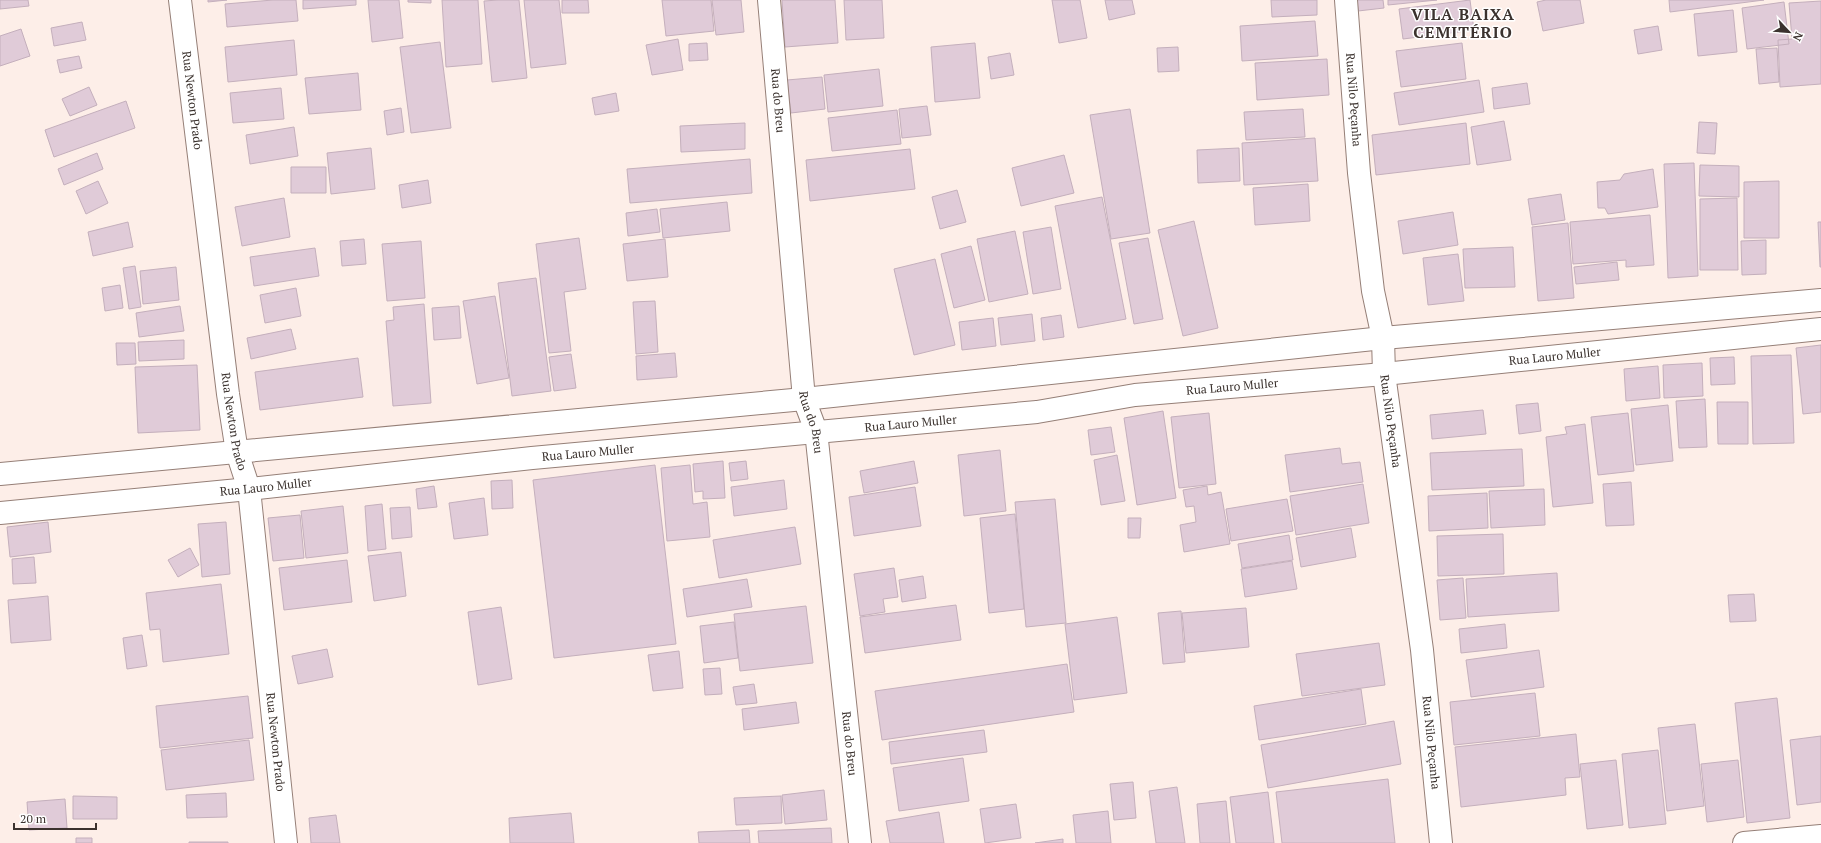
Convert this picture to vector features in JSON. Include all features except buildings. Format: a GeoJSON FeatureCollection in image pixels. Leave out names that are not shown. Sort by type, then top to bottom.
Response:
{"type":"FeatureCollection","features":[{"type":"Feature","properties":{"kind":"street","name":"Rua Newton Prado"},"geometry":{"type":"LineString","coordinates":[[180,0],[228,394],[237,452],[249,489],[286,843]]}},
{"type":"Feature","properties":{"kind":"street","name":"Rua do Breu"},"geometry":{"type":"LineString","coordinates":[[770,0],[804,399],[816,431],[860,843]]}},
{"type":"Feature","properties":{"kind":"street","name":"Rua Nilo Peçanha"},"geometry":{"type":"LineString","coordinates":[[1346,0],[1359,173],[1373,291],[1383,338],[1384,374],[1422,650],[1441,843]]}},
{"type":"Feature","properties":{"kind":"street"},"geometry":{"type":"LineString","coordinates":[[0,474],[531,426],[1383,338],[1821,300]]}},
{"type":"Feature","properties":{"kind":"street","name":"Rua Lauro Muller"},"geometry":{"type":"LineString","coordinates":[[0,513],[249,489],[532,458],[1037,412],[1135,395],[1384,374],[1821,329]]}},
{"type":"Feature","properties":{"kind":"street"},"geometry":{"type":"LineString","coordinates":[[531,426],[532,458]]}},
{"type":"Feature","properties":{"kind":"street"},"geometry":{"type":"LineString","coordinates":[[1744,843],[1821,836]]}},
{"type":"Feature","properties":{"kind":"district","name":"VILA BAIXA CEMITÉRIO"},"geometry":{"type":"Point","coordinates":[1463,23]}}]}
